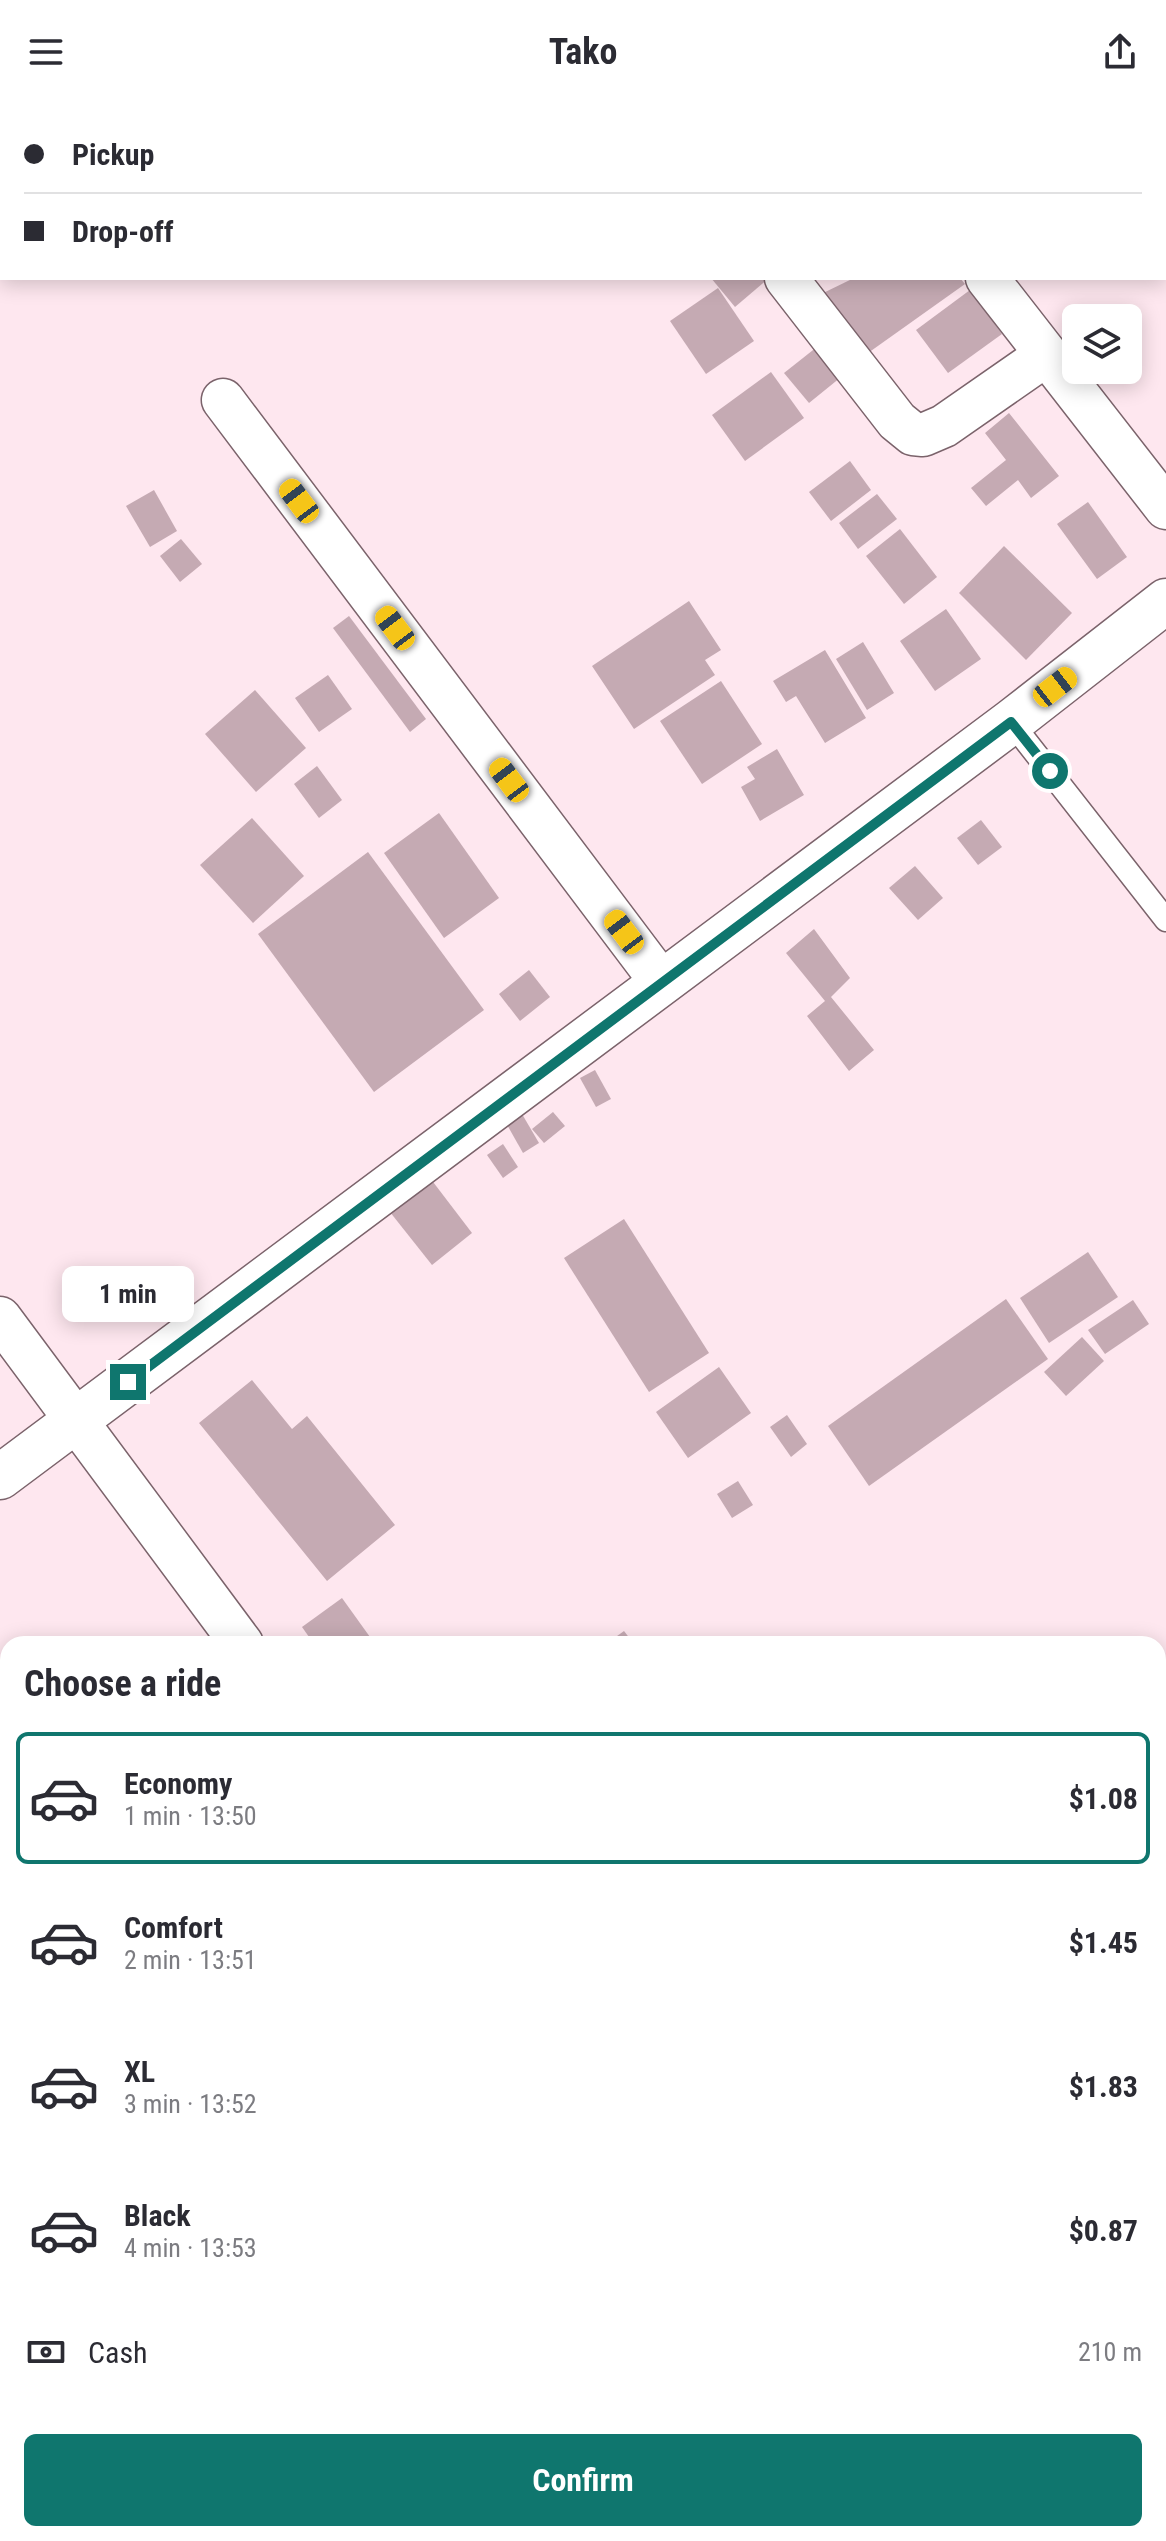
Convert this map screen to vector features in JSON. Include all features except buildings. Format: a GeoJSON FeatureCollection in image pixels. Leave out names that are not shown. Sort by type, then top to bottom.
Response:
{"type":"FeatureCollection","features":[{"type":"Feature","properties":{"kind":"street"},"geometry":{"type":"LineString","coordinates":[[788,280],[897,421],[913,434],[923,435],[944,426],[1046,355]]}},
{"type":"Feature","properties":{"kind":"street"},"geometry":{"type":"LineString","coordinates":[[989,280],[1166,508]]}},
{"type":"Feature","properties":{"kind":"street"},"geometry":{"type":"LineString","coordinates":[[223,400],[662,983]]}},
{"type":"Feature","properties":{"kind":"street"},"geometry":{"type":"LineString","coordinates":[[0,1477],[1011,722],[1166,601]]}},
{"type":"Feature","properties":{"kind":"street"},"geometry":{"type":"LineString","coordinates":[[0,1318],[236,1636]]}},
{"type":"Feature","properties":{"kind":"lane"},"geometry":{"type":"LineString","coordinates":[[1011,722],[1166,920]]}},
{"type":"Feature","properties":{"kind":"route"},"geometry":{"type":"LineString","coordinates":[[128,1382],[1011,722],[1050,771]]}}]}
